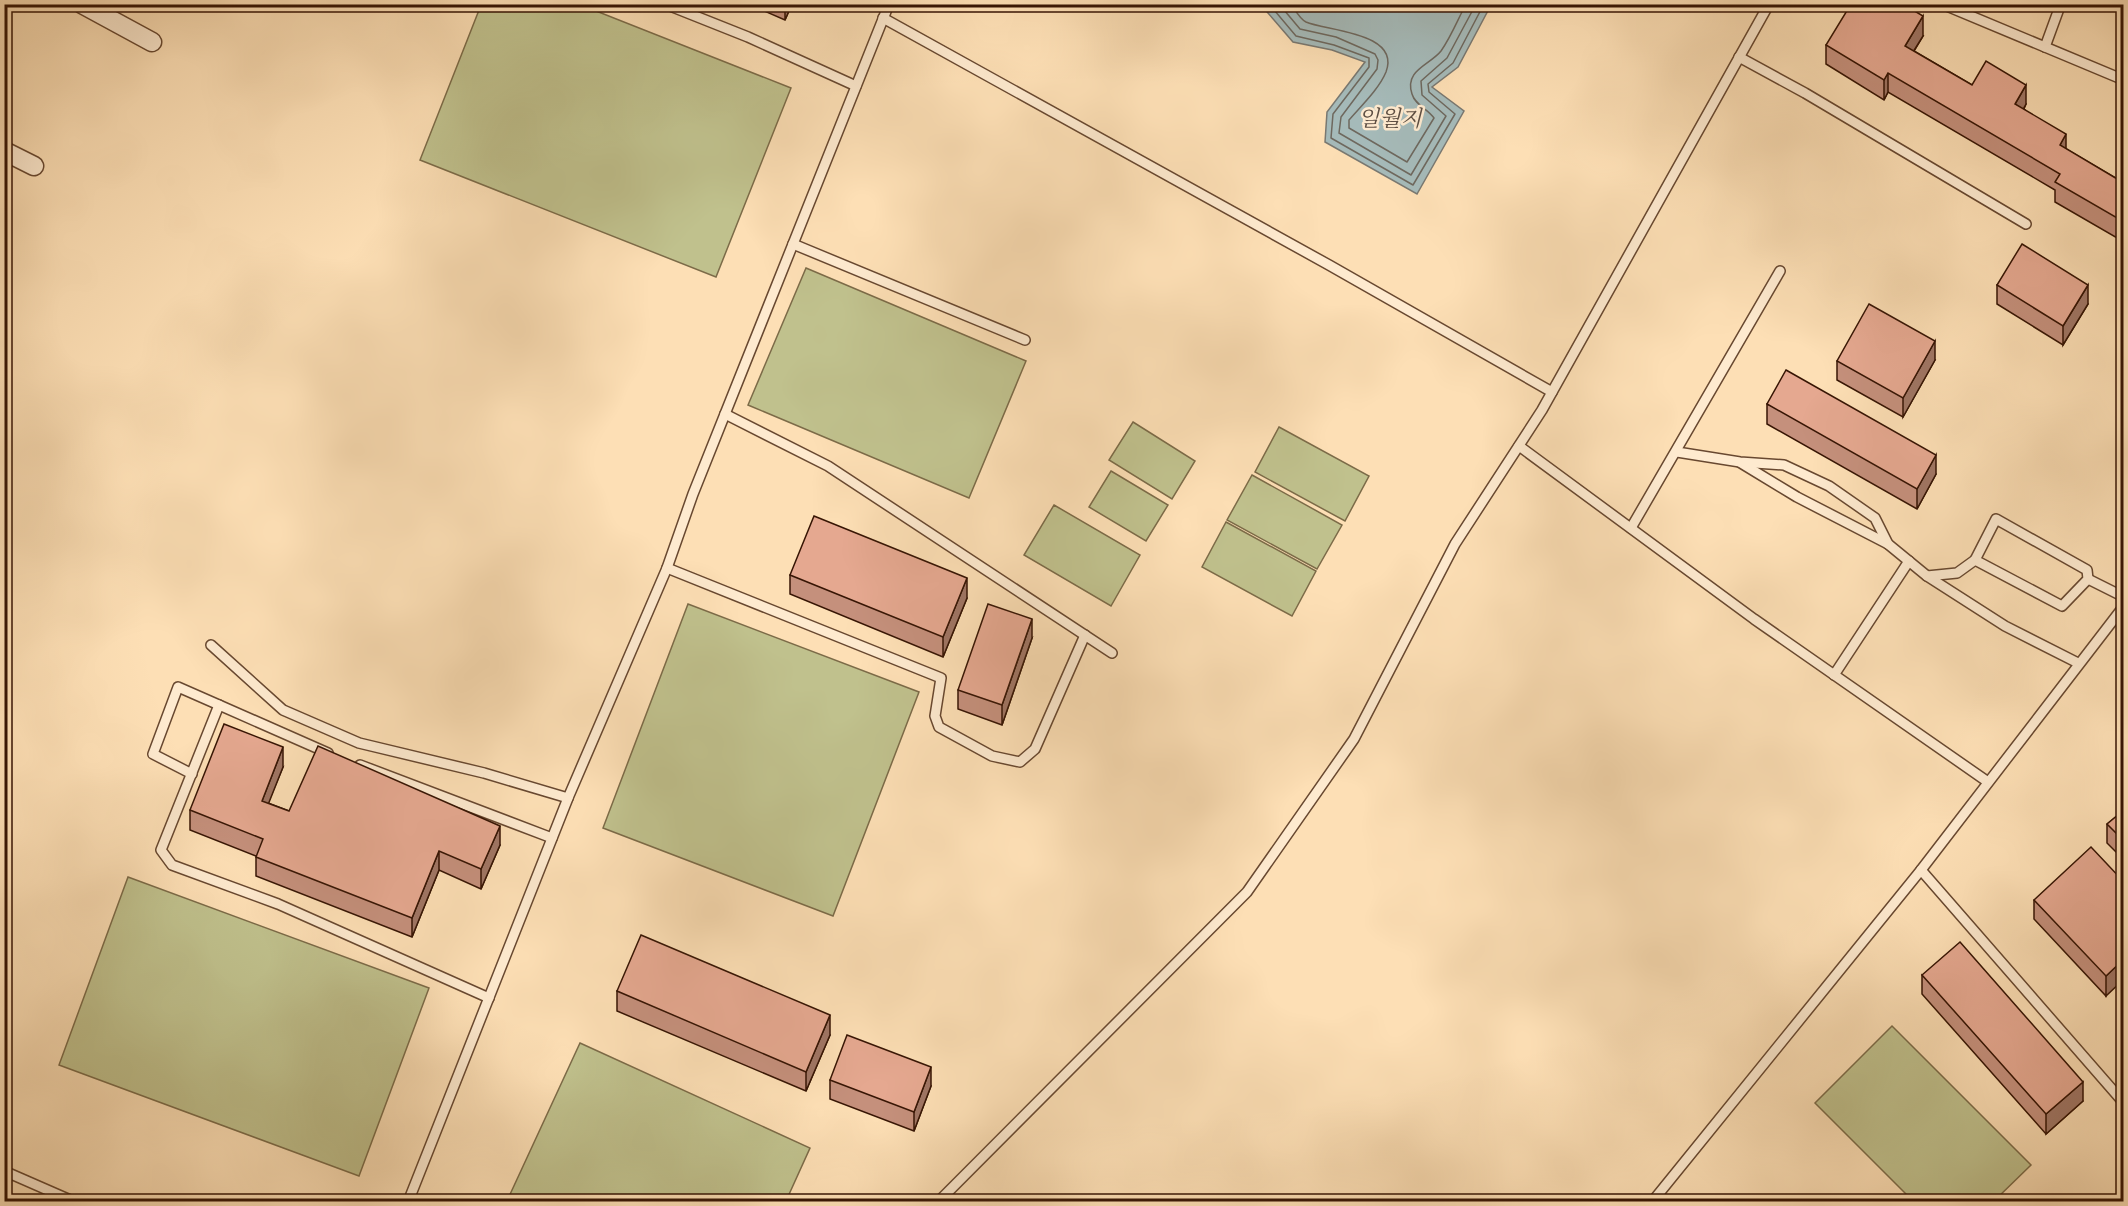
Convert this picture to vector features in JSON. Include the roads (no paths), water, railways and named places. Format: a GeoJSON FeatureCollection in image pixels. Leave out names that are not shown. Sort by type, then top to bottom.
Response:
{"type":"FeatureCollection","features":[{"type":"Feature","properties":{"kind":"street"},"geometry":{"type":"LineString","coordinates":[[82,4],[152,42]]}},
{"type":"Feature","properties":{"kind":"street"},"geometry":{"type":"LineString","coordinates":[[4,150],[34,166]]}},
{"type":"Feature","properties":{"kind":"lane"},"geometry":{"type":"LineString","coordinates":[[665,4],[748,37],[856,86]]}},
{"type":"Feature","properties":{"kind":"lane"},"geometry":{"type":"LineString","coordinates":[[408,1202],[568,798],[667,568],[725,414],[889,4]]}},
{"type":"Feature","properties":{"kind":"lane"},"geometry":{"type":"LineString","coordinates":[[938,1202],[1247,892],[1354,739],[1455,544],[1552,392],[1769,4]]}},
{"type":"Feature","properties":{"kind":"lane"},"geometry":{"type":"LineString","coordinates":[[1942,4],[2124,80]]}},
{"type":"Feature","properties":{"kind":"lane"},"geometry":{"type":"LineString","coordinates":[[2046,47],[2060,6],[2058,4]]}},
{"type":"Feature","properties":{"kind":"lane"},"geometry":{"type":"LineString","coordinates":[[883,18],[1340,271],[1552,392]]}},
{"type":"Feature","properties":{"kind":"lane"},"geometry":{"type":"LineString","coordinates":[[1739,57],[1806,93],[2026,224]]}},
{"type":"Feature","properties":{"kind":"lane"},"geometry":{"type":"LineString","coordinates":[[793,244],[1025,340]]}},
{"type":"Feature","properties":{"kind":"lane"},"geometry":{"type":"LineString","coordinates":[[1631,528],[1780,271]]}},
{"type":"Feature","properties":{"kind":"lane"},"geometry":{"type":"LineString","coordinates":[[725,414],[828,466],[1112,653]]}},
{"type":"Feature","properties":{"kind":"lane"},"geometry":{"type":"LineString","coordinates":[[1519,446],[1834,675],[1988,782]]}},
{"type":"Feature","properties":{"kind":"lane"},"geometry":{"type":"LineString","coordinates":[[1677,452],[1740,462],[1784,465],[1829,486],[1875,518],[1888,544]]}},
{"type":"Feature","properties":{"kind":"lane"},"geometry":{"type":"LineString","coordinates":[[1740,462],[1797,497],[1888,544],[1927,576],[2005,626],[2078,663]]}},
{"type":"Feature","properties":{"kind":"lane"},"geometry":{"type":"LineString","coordinates":[[1927,576],[1957,573],[1975,560],[1996,519],[2087,570],[2088,579]]}},
{"type":"Feature","properties":{"kind":"lane"},"geometry":{"type":"LineString","coordinates":[[1975,560],[2062,606],[2088,579]]}},
{"type":"Feature","properties":{"kind":"lane"},"geometry":{"type":"LineString","coordinates":[[1834,675],[1909,561]]}},
{"type":"Feature","properties":{"kind":"lane"},"geometry":{"type":"LineString","coordinates":[[667,568],[941,678],[935,716],[939,727],[992,756],[1020,762],[1035,749],[1084,635]]}},
{"type":"Feature","properties":{"kind":"lane"},"geometry":{"type":"LineString","coordinates":[[2088,579],[2124,597]]}},
{"type":"Feature","properties":{"kind":"lane"},"geometry":{"type":"LineString","coordinates":[[1652,1202],[1921,870],[2124,606]]}},
{"type":"Feature","properties":{"kind":"lane"},"geometry":{"type":"LineString","coordinates":[[211,645],[283,710],[358,743],[484,773],[568,798]]}},
{"type":"Feature","properties":{"kind":"lane"},"geometry":{"type":"LineString","coordinates":[[192,774],[153,754],[178,687],[288,738],[343,759]]}},
{"type":"Feature","properties":{"kind":"lane"},"geometry":{"type":"LineString","coordinates":[[219,705],[161,850],[172,865],[278,904],[489,998]]}},
{"type":"Feature","properties":{"kind":"lane"},"geometry":{"type":"LineString","coordinates":[[354,763],[552,838]]}},
{"type":"Feature","properties":{"kind":"lane"},"geometry":{"type":"LineString","coordinates":[[1921,870],[2124,1102]]}},
{"type":"Feature","properties":{"kind":"lane"},"geometry":{"type":"LineString","coordinates":[[4,1171],[75,1202]]}},
{"type":"Feature","properties":{"kind":"water","name":"일월지"},"geometry":{"type":"Polygon","coordinates":[[[1261,5],[1491,5],[1458,67],[1432,87],[1464,111],[1417,194],[1325,142],[1327,112],[1365,62],[1332,50],[1293,42],[1261,5]]]}}]}
